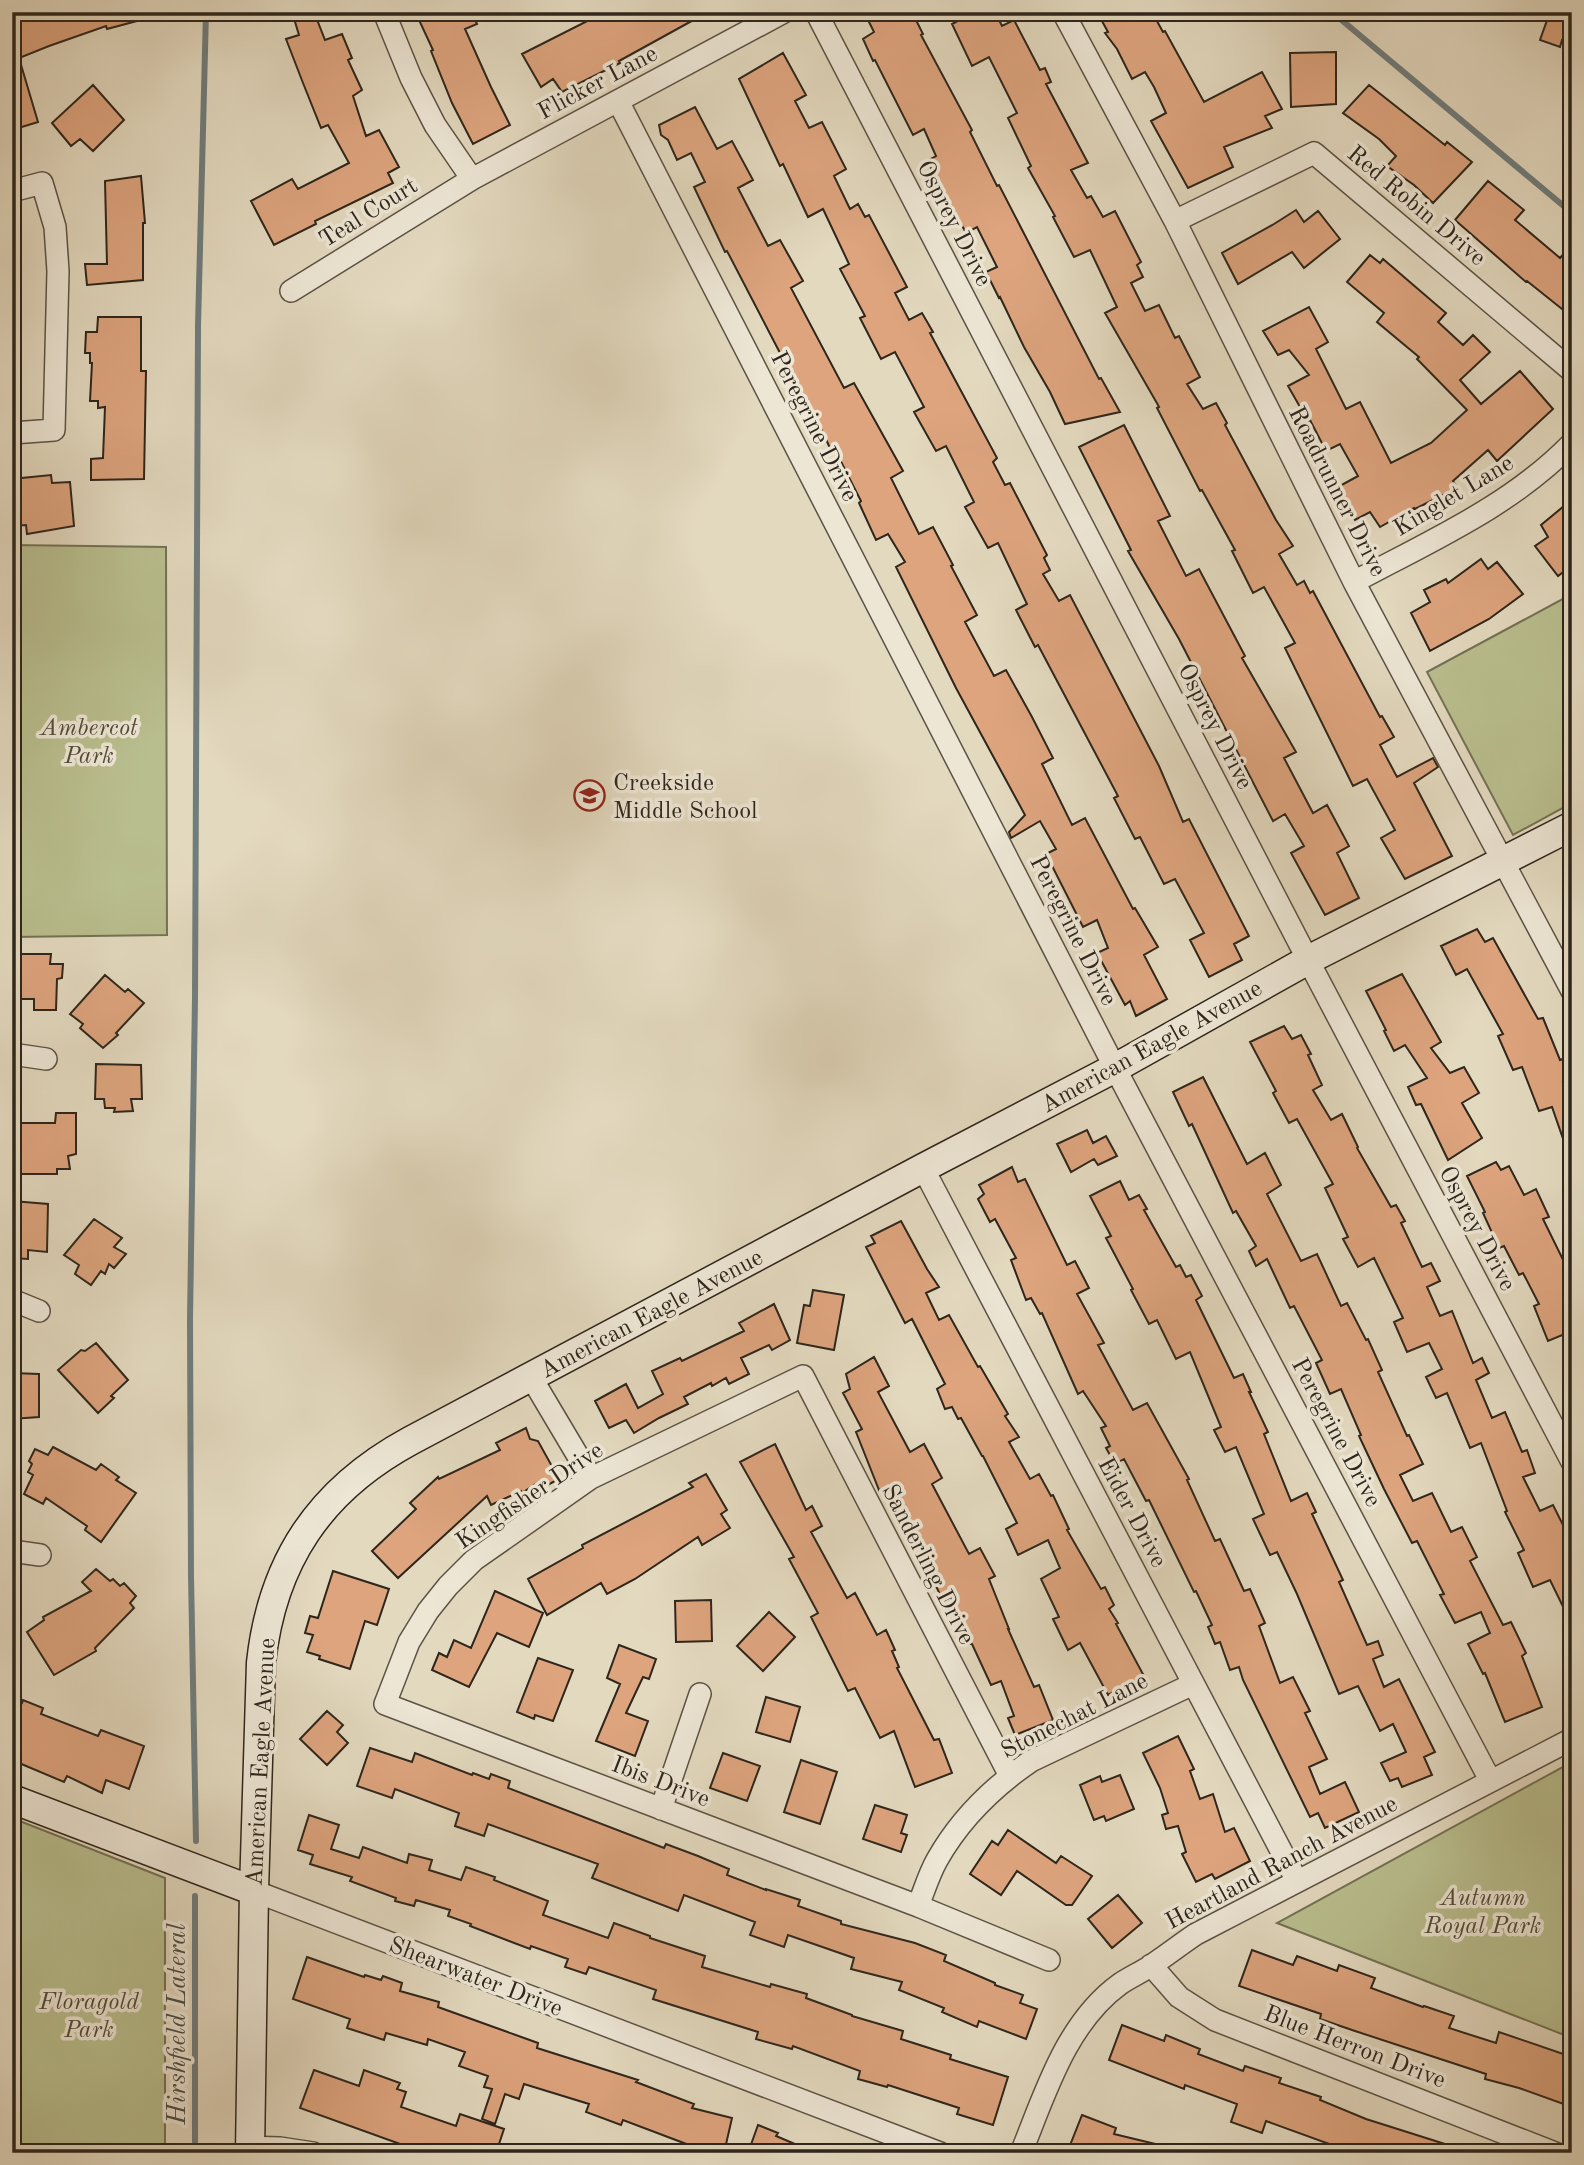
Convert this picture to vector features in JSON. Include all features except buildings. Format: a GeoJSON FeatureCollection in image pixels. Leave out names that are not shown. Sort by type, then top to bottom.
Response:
{"type":"FeatureCollection","features":[{"type":"Feature","properties":{"kind":"street"},"geometry":{"type":"LineString","coordinates":[[384,12],[411,78],[435,125],[472,179]]}},
{"type":"Feature","properties":{"kind":"street","name":"Flicker Lane"},"geometry":{"type":"LineString","coordinates":[[472,179],[784,12]]}},
{"type":"Feature","properties":{"kind":"street","name":"Osprey Drive"},"geometry":{"type":"LineString","coordinates":[[816,12],[1572,1462]]}},
{"type":"Feature","properties":{"kind":"street","name":"Roadrunner Drive"},"geometry":{"type":"LineString","coordinates":[[1063,12],[1174,221],[1354,582],[1572,990]]}},
{"type":"Feature","properties":{"kind":"street","name":"Peregrine Drive"},"geometry":{"type":"LineString","coordinates":[[618,101],[1115,1068],[1490,1780]]}},
{"type":"Feature","properties":{"kind":"street","name":"Red Robin Drive"},"geometry":{"type":"LineString","coordinates":[[1174,221],[1314,153],[1572,371]]}},
{"type":"Feature","properties":{"kind":"street","name":"Teal Court"},"geometry":{"type":"LineString","coordinates":[[291,290],[472,179]]}},
{"type":"Feature","properties":{"kind":"street"},"geometry":{"type":"LineString","coordinates":[[12,191],[42,183],[55,227],[58,271],[54,430],[12,432]]}},
{"type":"Feature","properties":{"kind":"street","name":"Kinglet Lane"},"geometry":{"type":"LineString","coordinates":[[1354,582],[1505,500],[1536,477],[1572,443]]}},
{"type":"Feature","properties":{"kind":"street","name":"American Eagle Avenue"},"geometry":{"type":"LineString","coordinates":[[250,2150],[254,1891],[263,1640],[275,1594],[295,1549],[326,1506],[364,1469],[386,1454],[1115,1068],[1308,960],[1572,826]]}},
{"type":"Feature","properties":{"kind":"street"},"geometry":{"type":"LineString","coordinates":[[12,1054],[46,1059]]}},
{"type":"Feature","properties":{"kind":"street","name":"Eider Drive"},"geometry":{"type":"LineString","coordinates":[[923,1168],[1297,1881]]}},
{"type":"Feature","properties":{"kind":"street"},"geometry":{"type":"LineString","coordinates":[[12,1300],[39,1311]]}},
{"type":"Feature","properties":{"kind":"street","name":"Kingfisher Drive"},"geometry":{"type":"LineString","coordinates":[[385,1704],[409,1642],[428,1611],[448,1586],[484,1553],[591,1478],[803,1376]]}},
{"type":"Feature","properties":{"kind":"street","name":"Sanderling Drive"},"geometry":{"type":"LineString","coordinates":[[803,1376],[1010,1776]]}},
{"type":"Feature","properties":{"kind":"street"},"geometry":{"type":"LineString","coordinates":[[531,1377],[591,1478]]}},
{"type":"Feature","properties":{"kind":"street"},"geometry":{"type":"LineString","coordinates":[[12,1551],[40,1555]]}},
{"type":"Feature","properties":{"kind":"street","name":"Stonechat Lane"},"geometry":{"type":"LineString","coordinates":[[918,1906],[936,1862],[955,1831],[975,1807],[1010,1776],[1031,1761],[1193,1684]]}},
{"type":"Feature","properties":{"kind":"street"},"geometry":{"type":"LineString","coordinates":[[661,1809],[700,1694]]}},
{"type":"Feature","properties":{"kind":"street","name":"Ibis Drive"},"geometry":{"type":"LineString","coordinates":[[385,1704],[918,1906],[1049,1960]]}},
{"type":"Feature","properties":{"kind":"street","name":"Heartland Ranch Avenue"},"geometry":{"type":"LineString","coordinates":[[1021,2153],[1054,2072],[1073,2036],[1095,2007],[1119,1985],[1196,1934],[1572,1739]]}},
{"type":"Feature","properties":{"kind":"street","name":"Shearwater Drive"},"geometry":{"type":"LineString","coordinates":[[12,1799],[940,2153]]}},
{"type":"Feature","properties":{"kind":"street","name":"Blue Herron Drive"},"geometry":{"type":"LineString","coordinates":[[1151,1965],[1179,1997],[1215,2020],[1555,2153]]}},
{"type":"Feature","properties":{"kind":"street"},"geometry":{"type":"LineString","coordinates":[[250,2150],[280,2148],[313,2153]]}},
{"type":"Feature","properties":{"kind":"green space","name":"Ambercot Park"},"geometry":{"type":"Polygon","coordinates":[[[12,545],[166,547],[167,935],[12,937],[12,545]]]}},
{"type":"Feature","properties":{"kind":"green space"},"geometry":{"type":"Polygon","coordinates":[[[1572,594],[1572,803],[1513,835],[1427,672],[1572,594]]]}},
{"type":"Feature","properties":{"kind":"green space","name":"Autumn Royal Park"},"geometry":{"type":"Polygon","coordinates":[[[1572,1762],[1572,2038],[1277,1923],[1572,1762]]]}},
{"type":"Feature","properties":{"kind":"green space","name":"Floragold Park"},"geometry":{"type":"Polygon","coordinates":[[[12,1818],[165,1878],[165,2153],[12,2153],[12,1818]]]}},
{"type":"Feature","properties":{"kind":"waterway"},"geometry":{"type":"LineString","coordinates":[[196,1841],[190,1318],[195,998],[198,326],[206,12]]}},
{"type":"Feature","properties":{"kind":"waterway"},"geometry":{"type":"LineString","coordinates":[[1332,12],[1572,213]]}},
{"type":"Feature","properties":{"kind":"waterway","name":"Hirshfield Lateral"},"geometry":{"type":"LineString","coordinates":[[195,1896],[195,2153]]}},
{"type":"Feature","properties":{"kind":"place","name":"Creekside Middle School"},"geometry":{"type":"Point","coordinates":[590,796]}}]}
